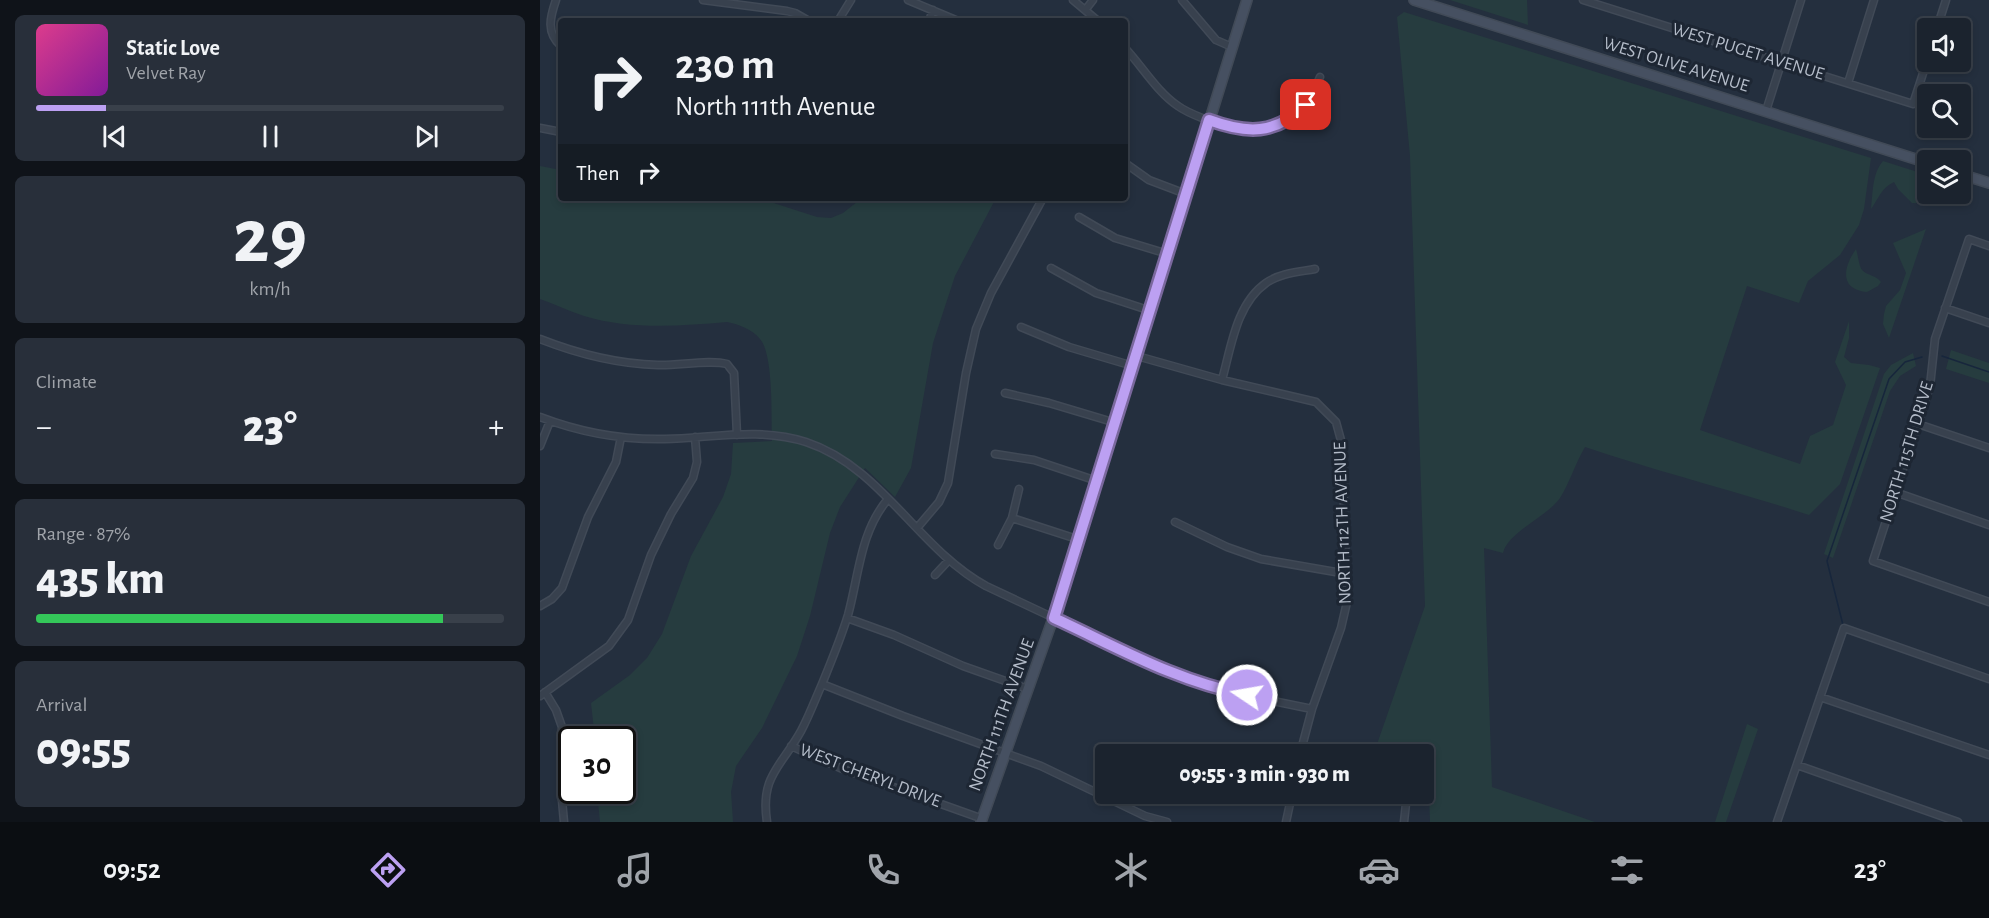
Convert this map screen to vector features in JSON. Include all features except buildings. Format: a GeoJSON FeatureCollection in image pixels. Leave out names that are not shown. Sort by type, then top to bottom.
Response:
{"type":"FeatureCollection","features":[{"type":"Feature","properties":{"kind":"street"},"geometry":{"type":"LineString","coordinates":[[556,0],[550,20],[553,37],[558,43]]}},
{"type":"Feature","properties":{"kind":"street"},"geometry":{"type":"LineString","coordinates":[[703,0],[787,11],[804,18]]}},
{"type":"Feature","properties":{"kind":"street"},"geometry":{"type":"LineString","coordinates":[[840,18],[851,0]]}},
{"type":"Feature","properties":{"kind":"street"},"geometry":{"type":"LineString","coordinates":[[908,0],[951,18]]}},
{"type":"Feature","properties":{"kind":"street"},"geometry":{"type":"LineString","coordinates":[[1073,0],[1095,18]]}},
{"type":"Feature","properties":{"kind":"street"},"geometry":{"type":"LineString","coordinates":[[1086,9],[1094,0]]}},
{"type":"Feature","properties":{"kind":"street"},"geometry":{"type":"LineString","coordinates":[[1182,0],[1216,40],[1232,47]]}},
{"type":"Feature","properties":{"kind":"street","name":"NORTH 111TH AVENUE"},"geometry":{"type":"LineString","coordinates":[[982,820],[1080,540],[1246,0]]}},
{"type":"Feature","properties":{"kind":"street","name":"WEST OLIVE AVENUE"},"geometry":{"type":"LineString","coordinates":[[1414,0],[1917,159]]}},
{"type":"Feature","properties":{"kind":"street","name":"WEST PUGET AVENUE"},"geometry":{"type":"LineString","coordinates":[[1583,0],[1913,104],[1923,72]]}},
{"type":"Feature","properties":{"kind":"street"},"geometry":{"type":"LineString","coordinates":[[1766,111],[1801,0]]}},
{"type":"Feature","properties":{"kind":"street"},"geometry":{"type":"LineString","coordinates":[[1848,83],[1874,0]]}},
{"type":"Feature","properties":{"kind":"street"},"geometry":{"type":"LineString","coordinates":[[1940,18],[1946,0]]}},
{"type":"Feature","properties":{"kind":"street"},"geometry":{"type":"LineString","coordinates":[[930,18],[933,10]]}},
{"type":"Feature","properties":{"kind":"street"},"geometry":{"type":"LineString","coordinates":[[1128,51],[1179,107],[1230,128],[1262,130],[1292,118],[1306,105],[1320,77]]}},
{"type":"Feature","properties":{"kind":"street"},"geometry":{"type":"LineString","coordinates":[[540,128],[558,131]]}},
{"type":"Feature","properties":{"kind":"street"},"geometry":{"type":"LineString","coordinates":[[1128,165],[1149,180],[1186,194]]}},
{"type":"Feature","properties":{"kind":"street"},"geometry":{"type":"LineString","coordinates":[[1971,177],[1989,183]]}},
{"type":"Feature","properties":{"kind":"street"},"geometry":{"type":"LineString","coordinates":[[916,528],[939,502],[948,483],[970,354],[983,311],[1040,201]]}},
{"type":"Feature","properties":{"kind":"street"},"geometry":{"type":"LineString","coordinates":[[1079,217],[1115,238],[1168,254]]}},
{"type":"Feature","properties":{"kind":"street","name":"NORTH 115TH DRIVE"},"geometry":{"type":"LineString","coordinates":[[1989,246],[1969,239],[1935,339],[1930,386],[1873,561],[1989,602]]}},
{"type":"Feature","properties":{"kind":"street"},"geometry":{"type":"LineString","coordinates":[[1051,268],[1096,293],[1150,310]]}},
{"type":"Feature","properties":{"kind":"street"},"geometry":{"type":"LineString","coordinates":[[1137,356],[1222,381],[1246,303],[1266,283],[1286,274],[1316,269]]}},
{"type":"Feature","properties":{"kind":"street"},"geometry":{"type":"LineString","coordinates":[[1945,308],[1989,323]]}},
{"type":"Feature","properties":{"kind":"street"},"geometry":{"type":"LineString","coordinates":[[1021,327],[1069,346],[1133,366]]}},
{"type":"Feature","properties":{"kind":"street"},"geometry":{"type":"LineString","coordinates":[[540,339],[619,362],[660,365],[727,364],[734,373],[737,435]]}},
{"type":"Feature","properties":{"kind":"street","name":"NORTH 112TH AVENUE"},"geometry":{"type":"LineString","coordinates":[[1222,381],[1316,402],[1336,422],[1341,435],[1347,574],[1345,613],[1312,708],[1303,744]]}},
{"type":"Feature","properties":{"kind":"street"},"geometry":{"type":"LineString","coordinates":[[1005,393],[1049,403],[1116,423]]}},
{"type":"Feature","properties":{"kind":"street"},"geometry":{"type":"LineString","coordinates":[[540,417],[586,431],[621,437],[664,439],[776,435],[824,449],[857,470],[949,560],[979,582],[1159,668],[1195,682],[1220,690],[1312,708]]}},
{"type":"Feature","properties":{"kind":"street"},"geometry":{"type":"LineString","coordinates":[[540,446],[550,421]]}},
{"type":"Feature","properties":{"kind":"street"},"geometry":{"type":"LineString","coordinates":[[1918,424],[1989,448]]}},
{"type":"Feature","properties":{"kind":"street"},"geometry":{"type":"LineString","coordinates":[[540,606],[552,599],[562,588],[588,517],[616,462],[621,437]]}},
{"type":"Feature","properties":{"kind":"street"},"geometry":{"type":"LineString","coordinates":[[564,822],[561,789],[562,727],[556,710],[542,694],[609,646],[628,620],[651,555],[671,514],[693,478],[697,462],[695,437]]}},
{"type":"Feature","properties":{"kind":"street"},"geometry":{"type":"LineString","coordinates":[[995,454],[1035,460],[1097,481]]}},
{"type":"Feature","properties":{"kind":"street"},"geometry":{"type":"LineString","coordinates":[[998,545],[1012,518],[1019,489]]}},
{"type":"Feature","properties":{"kind":"street"},"geometry":{"type":"LineString","coordinates":[[1895,492],[1989,525]]}},
{"type":"Feature","properties":{"kind":"street"},"geometry":{"type":"LineString","coordinates":[[767,822],[765,792],[772,775],[802,729],[822,684],[847,618],[868,530],[876,514],[888,499]]}},
{"type":"Feature","properties":{"kind":"street"},"geometry":{"type":"LineString","coordinates":[[1012,518],[1080,540]]}},
{"type":"Feature","properties":{"kind":"street"},"geometry":{"type":"LineString","coordinates":[[1175,522],[1227,547],[1261,560],[1347,574]]}},
{"type":"Feature","properties":{"kind":"street"},"geometry":{"type":"LineString","coordinates":[[935,575],[949,560]]}},
{"type":"Feature","properties":{"kind":"street"},"geometry":{"type":"LineString","coordinates":[[847,618],[894,635],[963,666],[1028,689]]}},
{"type":"Feature","properties":{"kind":"street"},"geometry":{"type":"LineString","coordinates":[[1777,822],[1844,628],[1989,679]]}},
{"type":"Feature","properties":{"kind":"street"},"geometry":{"type":"LineString","coordinates":[[822,684],[903,716],[1006,752],[1041,766],[1145,816],[1167,822]]}},
{"type":"Feature","properties":{"kind":"street"},"geometry":{"type":"LineString","coordinates":[[1821,697],[1989,755]]}},
{"type":"Feature","properties":{"kind":"street","name":"WEST CHERYL DRIVE"},"geometry":{"type":"LineString","coordinates":[[791,746],[840,768],[982,820]]}},
{"type":"Feature","properties":{"kind":"street"},"geometry":{"type":"LineString","coordinates":[[1797,765],[1958,822]]}},
{"type":"Feature","properties":{"kind":"street"},"geometry":{"type":"LineString","coordinates":[[1286,822],[1290,804]]}},
{"type":"Feature","properties":{"kind":"street"},"geometry":{"type":"LineString","coordinates":[[1404,822],[1406,804]]}},
{"type":"Feature","properties":{"kind":"green space"},"geometry":{"type":"Polygon","coordinates":[[[1450,0],[1527,0],[1528,25],[1450,0]]]}},
{"type":"Feature","properties":{"kind":"green space"},"geometry":{"type":"Polygon","coordinates":[[[1404,12],[1871,158],[1864,209],[1859,225],[1840,255],[1808,281],[1799,303],[1747,286],[1700,430],[1800,464],[1810,436],[1833,425],[1846,385],[1835,362],[1849,321],[1849,338],[1844,357],[1851,363],[1880,368],[1840,484],[1809,515],[1585,447],[1560,498],[1554,505],[1512,538],[1503,553],[1484,548],[1492,787],[1595,822],[1430,822],[1429,804],[1434,804],[1434,744],[1377,744],[1425,606],[1410,156],[1397,17],[1404,12]]]}},
{"type":"Feature","properties":{"kind":"green space"},"geometry":{"type":"Polygon","coordinates":[[[1883,161],[1917,172],[1917,203],[1912,203],[1894,182],[1883,190],[1871,209],[1875,177],[1883,161]]]}},
{"type":"Feature","properties":{"kind":"green space"},"geometry":{"type":"Polygon","coordinates":[[[540,166],[558,169],[558,201],[767,201],[817,217],[831,218],[843,213],[858,201],[994,201],[955,276],[933,343],[911,468],[895,497],[865,468],[840,507],[830,533],[810,616],[797,656],[762,728],[736,766],[731,792],[733,822],[600,822],[598,804],[636,804],[636,726],[594,726],[591,703],[630,675],[647,658],[662,634],[691,556],[723,497],[731,474],[733,443],[772,441],[768,359],[760,339],[754,333],[732,323],[655,326],[619,323],[584,316],[540,299],[540,166]]]}},
{"type":"Feature","properties":{"kind":"green space"},"geometry":{"type":"Polygon","coordinates":[[[1926,229],[1889,338],[1883,324],[1886,306],[1900,290],[1906,273],[1893,243],[1926,229]]]}},
{"type":"Feature","properties":{"kind":"green space"},"geometry":{"type":"Polygon","coordinates":[[[1856,249],[1862,270],[1881,282],[1867,292],[1851,286],[1846,276],[1849,262],[1856,249]]]}},
{"type":"Feature","properties":{"kind":"green space"},"geometry":{"type":"Polygon","coordinates":[[[1951,350],[1989,363],[1989,383],[1946,369],[1951,350]]]}},
{"type":"Feature","properties":{"kind":"green space"},"geometry":{"type":"Polygon","coordinates":[[[1913,353],[1916,366],[1900,376],[1890,391],[1833,558],[1824,554],[1884,374],[1891,365],[1913,353]]]}},
{"type":"Feature","properties":{"kind":"green space"},"geometry":{"type":"Polygon","coordinates":[[[1747,724],[1758,729],[1726,822],[1715,822],[1747,724]]]}},
{"type":"Feature","properties":{"kind":"waterway"},"geometry":{"type":"LineString","coordinates":[[1942,356],[1989,372]]}},
{"type":"Feature","properties":{"kind":"waterway"},"geometry":{"type":"LineString","coordinates":[[1843,625],[1827,561],[1889,379],[1905,362],[1922,357]]}},
{"type":"Feature","properties":{"kind":"route"},"geometry":{"type":"LineString","coordinates":[[1247,695],[1220,690],[1177,676],[1054,618],[1209,120],[1230,128],[1262,130],[1292,118],[1306,105]]}}]}
